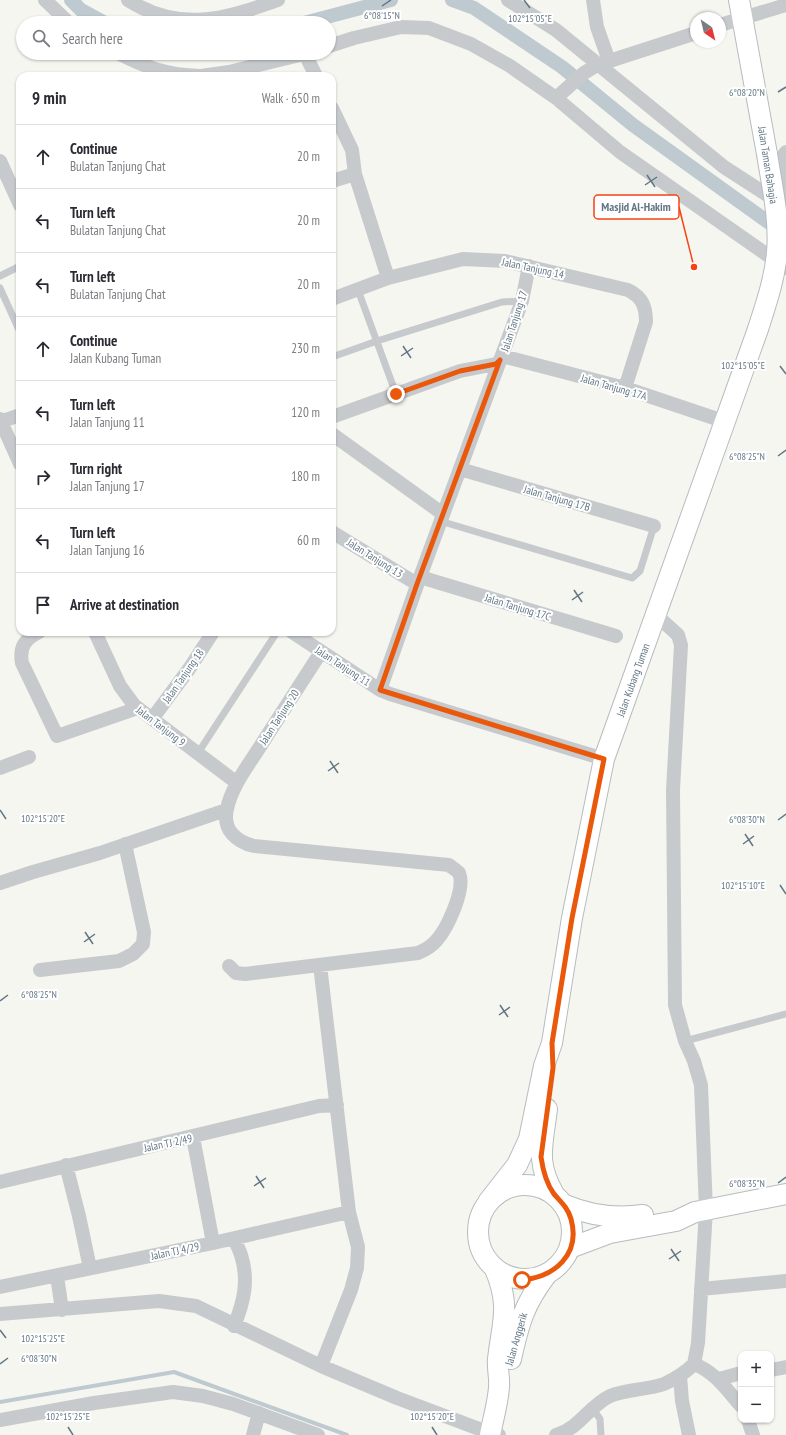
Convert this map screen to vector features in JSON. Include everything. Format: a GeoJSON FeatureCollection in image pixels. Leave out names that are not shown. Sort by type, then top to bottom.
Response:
{"type":"FeatureCollection","features":[{"type":"Feature","properties":{"kind":"main road","name":"Jalan Taman Bahagia"},"geometry":{"type":"LineString","coordinates":[[741,9],[777,153],[775,210],[778,251],[769,292],[758,329]]}},
{"type":"Feature","properties":{"kind":"main road","name":"Jalan Kubang Tuman"},"geometry":{"type":"LineString","coordinates":[[488,1202],[524,1154],[529,1139],[544,1066],[552,1043],[572,918],[604,759],[726,422],[758,329]]}},
{"type":"Feature","properties":{"kind":"main road","name":"Jalan Kubang Tuman"},"geometry":{"type":"LineString","coordinates":[[552,1043],[553,1068],[541,1157],[542,1169],[547,1181],[560,1200]]}},
{"type":"Feature","properties":{"kind":"main road"},"geometry":{"type":"LineString","coordinates":[[560,1200],[571,1219],[573,1234],[570,1248],[557,1268],[536,1279],[522,1280],[508,1277],[495,1269],[486,1260],[480,1250],[478,1237],[478,1225],[482,1213],[488,1202],[500,1192],[514,1186],[530,1185],[545,1189],[560,1200],[591,1215],[606,1217],[630,1217],[674,1211],[701,1211]]}},
{"type":"Feature","properties":{"kind":"main road"},"geometry":{"type":"LineString","coordinates":[[570,1248],[610,1233],[676,1221],[701,1211],[786,1194]]}},
{"type":"Feature","properties":{"kind":"main road","name":"Jalan Anggerik"},"geometry":{"type":"LineString","coordinates":[[495,1269],[504,1296],[505,1311],[497,1364],[500,1385]]}},
{"type":"Feature","properties":{"kind":"main road","name":"Jalan Anggerik"},"geometry":{"type":"LineString","coordinates":[[493,1434],[500,1385],[510,1362],[523,1313],[529,1300],[548,1274]]}},
{"type":"Feature","properties":{"kind":"street"},"geometry":{"type":"LineString","coordinates":[[45,0],[62,16]]}},
{"type":"Feature","properties":{"kind":"street"},"geometry":{"type":"LineString","coordinates":[[128,0],[162,16]]}},
{"type":"Feature","properties":{"kind":"street"},"geometry":{"type":"LineString","coordinates":[[229,16],[278,0]]}},
{"type":"Feature","properties":{"kind":"street"},"geometry":{"type":"LineString","coordinates":[[508,0],[556,30],[603,63],[724,167],[786,207]]}},
{"type":"Feature","properties":{"kind":"street"},"geometry":{"type":"LineString","coordinates":[[593,0],[603,63]]}},
{"type":"Feature","properties":{"kind":"street"},"geometry":{"type":"LineString","coordinates":[[726,20],[741,9],[786,5]]}},
{"type":"Feature","properties":{"kind":"street"},"geometry":{"type":"LineString","coordinates":[[336,44],[401,27],[429,28],[471,44],[561,93],[620,152],[786,268]]}},
{"type":"Feature","properties":{"kind":"street"},"geometry":{"type":"LineString","coordinates":[[561,93],[584,73],[603,63],[690,35]]}},
{"type":"Feature","properties":{"kind":"street"},"geometry":{"type":"LineString","coordinates":[[131,60],[161,72]]}},
{"type":"Feature","properties":{"kind":"street"},"geometry":{"type":"LineString","coordinates":[[219,72],[277,60]]}},
{"type":"Feature","properties":{"kind":"street"},"geometry":{"type":"LineString","coordinates":[[309,60],[314,72]]}},
{"type":"Feature","properties":{"kind":"street"},"geometry":{"type":"LineString","coordinates":[[336,116],[352,150],[355,174],[388,278]]}},
{"type":"Feature","properties":{"kind":"street"},"geometry":{"type":"LineString","coordinates":[[777,153],[782,157],[780,164],[786,192]]}},
{"type":"Feature","properties":{"kind":"street"},"geometry":{"type":"LineString","coordinates":[[0,161],[16,195]]}},
{"type":"Feature","properties":{"kind":"street"},"geometry":{"type":"LineString","coordinates":[[336,181],[355,174]]}},
{"type":"Feature","properties":{"kind":"street","name":"Jalan Tanjung 14"},"geometry":{"type":"LineString","coordinates":[[336,298],[388,278],[463,259],[506,261],[628,290],[643,301],[646,312],[646,322],[625,388]]}},
{"type":"Feature","properties":{"kind":"street","name":"Jalan Tanjung 17"},"geometry":{"type":"LineString","coordinates":[[380,690],[522,301],[529,266]]}},
{"type":"Feature","properties":{"kind":"street"},"geometry":{"type":"LineString","coordinates":[[336,416],[460,371],[496,364],[501,358]]}},
{"type":"Feature","properties":{"kind":"street","name":"Jalan Tanjung 17A"},"geometry":{"type":"LineString","coordinates":[[501,358],[625,388],[726,422]]}},
{"type":"Feature","properties":{"kind":"street"},"geometry":{"type":"LineString","coordinates":[[16,416],[0,421],[16,455]]}},
{"type":"Feature","properties":{"kind":"street"},"geometry":{"type":"LineString","coordinates":[[336,437],[442,518]]}},
{"type":"Feature","properties":{"kind":"street","name":"Jalan Tanjung 17B"},"geometry":{"type":"LineString","coordinates":[[460,469],[654,526]]}},
{"type":"Feature","properties":{"kind":"street","name":"Jalan Tanjung 13"},"geometry":{"type":"LineString","coordinates":[[336,534],[419,580]]}},
{"type":"Feature","properties":{"kind":"street","name":"Jalan Tanjung 17C"},"geometry":{"type":"LineString","coordinates":[[419,580],[616,636]]}},
{"type":"Feature","properties":{"kind":"street"},"geometry":{"type":"LineString","coordinates":[[556,1435],[583,1420],[593,1409],[609,1397],[662,1384],[680,1376],[694,1364],[698,1343],[701,1289],[701,1085],[694,1062],[685,1041],[675,1005],[673,790],[681,645],[678,635],[656,615]]}},
{"type":"Feature","properties":{"kind":"street"},"geometry":{"type":"LineString","coordinates":[[32,636],[27,639],[23,645],[20,653],[22,663],[57,736],[138,708]]}},
{"type":"Feature","properties":{"kind":"street","name":"Jalan Tanjung 9"},"geometry":{"type":"LineString","coordinates":[[96,636],[120,686],[134,705],[237,782]]}},
{"type":"Feature","properties":{"kind":"street","name":"Jalan Tanjung 18"},"geometry":{"type":"LineString","coordinates":[[152,719],[189,669],[210,636]]}},
{"type":"Feature","properties":{"kind":"street","name":"Jalan Tanjung 11"},"geometry":{"type":"LineString","coordinates":[[298,636],[380,690],[604,759]]}},
{"type":"Feature","properties":{"kind":"street","name":"Jalan Tanjung 20"},"geometry":{"type":"LineString","coordinates":[[226,810],[237,782],[321,652]]}},
{"type":"Feature","properties":{"kind":"street"},"geometry":{"type":"LineString","coordinates":[[0,768],[29,757]]}},
{"type":"Feature","properties":{"kind":"street"},"geometry":{"type":"LineString","coordinates":[[0,883],[125,844],[226,810],[227,824],[233,836],[243,843],[254,846],[449,866],[458,872],[462,883],[453,911],[437,941],[429,948],[418,953],[245,974],[236,973],[229,966]]}},
{"type":"Feature","properties":{"kind":"street"},"geometry":{"type":"LineString","coordinates":[[40,970],[119,961],[133,954],[143,944],[144,932],[125,844]]}},
{"type":"Feature","properties":{"kind":"street"},"geometry":{"type":"LineString","coordinates":[[320,965],[349,1212],[358,1247],[357,1268],[351,1290],[321,1366]]}},
{"type":"Feature","properties":{"kind":"street","name":"Jalan TJ 2/49"},"geometry":{"type":"LineString","coordinates":[[0,1182],[319,1106],[337,1105]]}},
{"type":"Feature","properties":{"kind":"street"},"geometry":{"type":"LineString","coordinates":[[193,1137],[213,1243]]}},
{"type":"Feature","properties":{"kind":"street"},"geometry":{"type":"LineString","coordinates":[[66,1166],[79,1216],[90,1268]]}},
{"type":"Feature","properties":{"kind":"street","name":"Jalan TJ 4/29"},"geometry":{"type":"LineString","coordinates":[[0,1287],[213,1243],[349,1212]]}},
{"type":"Feature","properties":{"kind":"street"},"geometry":{"type":"LineString","coordinates":[[234,1326],[243,1304],[246,1287],[244,1269],[235,1238]]}},
{"type":"Feature","properties":{"kind":"street"},"geometry":{"type":"LineString","coordinates":[[57,1276],[62,1310]]}},
{"type":"Feature","properties":{"kind":"street"},"geometry":{"type":"LineString","coordinates":[[701,1289],[786,1281]]}},
{"type":"Feature","properties":{"kind":"street"},"geometry":{"type":"LineString","coordinates":[[0,1314],[159,1301],[196,1306],[234,1326],[321,1366],[397,1398],[493,1434]]}},
{"type":"Feature","properties":{"kind":"street"},"geometry":{"type":"LineString","coordinates":[[694,1364],[705,1368],[719,1379],[738,1402]]}},
{"type":"Feature","properties":{"kind":"street"},"geometry":{"type":"LineString","coordinates":[[774,1369],[786,1367]]}},
{"type":"Feature","properties":{"kind":"street"},"geometry":{"type":"LineString","coordinates":[[719,1379],[738,1374]]}},
{"type":"Feature","properties":{"kind":"street"},"geometry":{"type":"LineString","coordinates":[[680,1376],[682,1401],[688,1435]]}},
{"type":"Feature","properties":{"kind":"street"},"geometry":{"type":"LineString","coordinates":[[0,1420],[94,1403],[173,1392],[203,1396],[234,1404],[318,1435]]}},
{"type":"Feature","properties":{"kind":"street"},"geometry":{"type":"LineString","coordinates":[[254,1435],[259,1413]]}},
{"type":"Feature","properties":{"kind":"street"},"geometry":{"type":"LineString","coordinates":[[749,1423],[754,1435]]}},
{"type":"Feature","properties":{"kind":"lane"},"geometry":{"type":"LineString","coordinates":[[0,276],[16,268]]}},
{"type":"Feature","properties":{"kind":"lane"},"geometry":{"type":"LineString","coordinates":[[0,288],[16,323]]}},
{"type":"Feature","properties":{"kind":"lane"},"geometry":{"type":"LineString","coordinates":[[358,290],[396,394]]}},
{"type":"Feature","properties":{"kind":"lane"},"geometry":{"type":"LineString","coordinates":[[336,356],[377,341],[502,302],[522,301]]}},
{"type":"Feature","properties":{"kind":"lane"},"geometry":{"type":"LineString","coordinates":[[442,518],[632,578],[640,571],[654,526]]}},
{"type":"Feature","properties":{"kind":"lane"},"geometry":{"type":"LineString","coordinates":[[198,753],[274,636]]}},
{"type":"Feature","properties":{"kind":"lane"},"geometry":{"type":"LineString","coordinates":[[685,1041],[786,1014]]}},
{"type":"Feature","properties":{"kind":"lane"},"geometry":{"type":"LineString","coordinates":[[593,1409],[600,1419],[601,1435]]}},
{"type":"Feature","properties":{"kind":"waterway"},"geometry":{"type":"LineString","coordinates":[[71,0],[81,10],[92,16]]}},
{"type":"Feature","properties":{"kind":"waterway"},"geometry":{"type":"LineString","coordinates":[[330,16],[391,0]]}},
{"type":"Feature","properties":{"kind":"waterway"},"geometry":{"type":"LineString","coordinates":[[452,0],[474,8],[562,67],[633,125],[782,232]]}},
{"type":"Feature","properties":{"kind":"waterway"},"geometry":{"type":"LineString","coordinates":[[0,1402],[174,1372],[347,1435]]}},
{"type":"Feature","properties":{"kind":"place","name":"Masjid Al-Hakim"},"geometry":{"type":"Point","coordinates":[694,267]}},
{"type":"Feature","properties":{"kind":"route"},"geometry":{"type":"LineString","coordinates":[[396,394],[460,371],[496,364],[500,360],[417,584],[380,690],[604,759],[572,918],[552,1043],[553,1068],[541,1157],[542,1169],[547,1181],[554,1194],[565,1205],[571,1219],[573,1234],[570,1248],[565,1259],[557,1268],[536,1279],[522,1280]]}}]}
